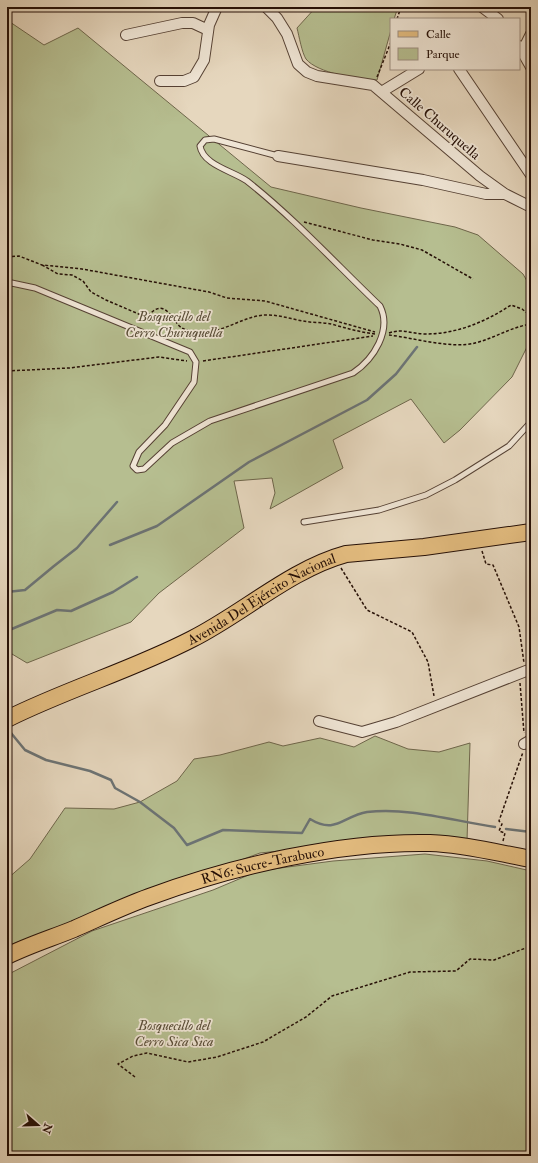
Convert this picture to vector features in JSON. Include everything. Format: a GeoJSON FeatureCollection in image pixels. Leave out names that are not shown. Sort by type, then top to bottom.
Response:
{"type":"FeatureCollection","features":[{"type":"Feature","properties":{"kind":"main road","name":"Avenida Del Ejército Nacional"},"geometry":{"type":"LineString","coordinates":[[7,718],[193,639],[310,568],[334,558],[346,554],[424,547],[479,538],[531,532]]}},
{"type":"Feature","properties":{"kind":"main road","name":"RN6: Sucre-Tarabuco"},"geometry":{"type":"LineString","coordinates":[[7,956],[26,946],[71,930],[149,897],[221,874],[271,861],[320,852],[388,844],[430,843],[531,859]]}},
{"type":"Feature","properties":{"kind":"street"},"geometry":{"type":"LineString","coordinates":[[160,82],[184,81],[194,76],[204,60],[208,30],[217,7]]}},
{"type":"Feature","properties":{"kind":"street","name":"Calle Churuquella"},"geometry":{"type":"LineString","coordinates":[[266,7],[277,18],[287,34],[298,64],[307,72],[317,76],[374,85],[383,91],[440,144],[504,194],[531,208]]}},
{"type":"Feature","properties":{"kind":"street"},"geometry":{"type":"LineString","coordinates":[[482,7],[497,18]]}},
{"type":"Feature","properties":{"kind":"street"},"geometry":{"type":"LineString","coordinates":[[126,35],[182,23],[193,23],[208,30]]}},
{"type":"Feature","properties":{"kind":"street"},"geometry":{"type":"LineString","coordinates":[[531,34],[521,49],[531,67]]}},
{"type":"Feature","properties":{"kind":"street"},"geometry":{"type":"LineString","coordinates":[[383,91],[417,70]]}},
{"type":"Feature","properties":{"kind":"street"},"geometry":{"type":"LineString","coordinates":[[460,70],[531,175]]}},
{"type":"Feature","properties":{"kind":"street"},"geometry":{"type":"LineString","coordinates":[[278,156],[416,179],[486,194],[504,194]]}},
{"type":"Feature","properties":{"kind":"street"},"geometry":{"type":"LineString","coordinates":[[318,721],[362,732],[396,722],[525,671]]}},
{"type":"Feature","properties":{"kind":"lane"},"geometry":{"type":"LineString","coordinates":[[7,282],[35,288],[190,352],[196,362],[194,382],[165,425],[139,452],[133,466],[137,470],[144,469],[172,442],[210,421],[353,373],[366,363],[383,334],[385,316],[380,306],[262,193],[241,177],[207,158],[201,153],[200,146],[205,140],[214,139],[278,156]]}},
{"type":"Feature","properties":{"kind":"lane"},"geometry":{"type":"LineString","coordinates":[[304,522],[379,510],[426,495],[455,480],[509,446],[531,422]]}},
{"type":"Feature","properties":{"kind":"path"},"geometry":{"type":"LineString","coordinates":[[397,18],[400,7]]}},
{"type":"Feature","properties":{"kind":"path"},"geometry":{"type":"LineString","coordinates":[[374,85],[390,45]]}},
{"type":"Feature","properties":{"kind":"path"},"geometry":{"type":"LineString","coordinates":[[287,217],[373,240],[400,244],[422,250],[473,279]]}},
{"type":"Feature","properties":{"kind":"path"},"geometry":{"type":"LineString","coordinates":[[7,257],[18,256],[42,265],[58,274],[72,275],[83,281],[91,292],[141,315],[150,314],[153,311],[161,309],[171,313],[182,328],[198,332],[222,329],[250,317],[266,315],[287,316],[303,321],[329,324],[354,331],[422,339],[440,344],[474,343],[491,338],[505,331],[531,324]]}},
{"type":"Feature","properties":{"kind":"path"},"geometry":{"type":"LineString","coordinates":[[42,265],[82,269],[201,290],[227,298],[265,301],[383,334]]}},
{"type":"Feature","properties":{"kind":"path"},"geometry":{"type":"LineString","coordinates":[[7,371],[69,368],[159,357],[196,362],[383,334],[399,330],[424,334],[461,330],[494,316],[511,305],[522,309],[531,316]]}},
{"type":"Feature","properties":{"kind":"path"},"geometry":{"type":"LineString","coordinates":[[479,538],[486,564],[493,565],[519,627],[525,671],[528,742],[499,821],[502,824],[499,831],[505,833],[500,853]]}},
{"type":"Feature","properties":{"kind":"path"},"geometry":{"type":"LineString","coordinates":[[334,558],[368,610],[412,632],[428,662],[436,706]]}},
{"type":"Feature","properties":{"kind":"path"},"geometry":{"type":"LineString","coordinates":[[134,1077],[118,1064],[133,1056],[148,1053],[188,1062],[217,1057],[263,1042],[306,1017],[332,996],[410,972],[456,970],[470,959],[494,960],[531,946]]}},
{"type":"Feature","properties":{"kind":"green space"},"geometry":{"type":"Polygon","coordinates":[[[316,7],[398,7],[394,18],[390,18],[390,34],[377,80],[360,79],[339,75],[311,64],[306,59],[302,49],[297,28],[316,7]]]}},
{"type":"Feature","properties":{"kind":"green space","name":"Bosquecillo del Cerro Churuquella"},"geometry":{"type":"Polygon","coordinates":[[[7,20],[44,45],[78,28],[271,187],[361,208],[455,227],[478,235],[523,274],[531,288],[531,339],[512,377],[460,430],[444,443],[411,399],[333,440],[343,468],[270,509],[275,493],[272,478],[234,481],[244,528],[159,593],[131,622],[27,663],[7,651],[7,20]]]}},
{"type":"Feature","properties":{"kind":"green space"},"geometry":{"type":"Polygon","coordinates":[[[375,736],[408,749],[439,752],[470,743],[467,841],[327,846],[260,853],[7,946],[7,879],[30,859],[65,808],[114,809],[140,802],[177,781],[194,759],[220,755],[269,742],[283,746],[320,738],[354,747],[375,736]]]}},
{"type":"Feature","properties":{"kind":"green space","name":"Bosquecillo del Cerro Sica Sica"},"geometry":{"type":"Polygon","coordinates":[[[425,854],[487,861],[531,871],[531,1156],[7,1156],[7,975],[92,931],[213,890],[258,871],[333,861],[425,854]]]}},
{"type":"Feature","properties":{"kind":"waterway"},"geometry":{"type":"LineString","coordinates":[[110,545],[157,526],[249,462],[367,400],[396,374],[417,347]]}},
{"type":"Feature","properties":{"kind":"waterway"},"geometry":{"type":"LineString","coordinates":[[7,592],[25,590],[77,548],[117,502]]}},
{"type":"Feature","properties":{"kind":"waterway"},"geometry":{"type":"LineString","coordinates":[[7,631],[57,610],[71,611],[113,592],[137,577]]}},
{"type":"Feature","properties":{"kind":"waterway"},"geometry":{"type":"LineString","coordinates":[[11,733],[25,750],[46,760],[90,771],[111,780],[115,788],[140,802],[174,828],[187,845],[223,830],[302,833],[310,819],[326,825],[333,825],[359,814],[383,811],[399,811],[431,815],[495,827]]}},
{"type":"Feature","properties":{"kind":"waterway"},"geometry":{"type":"LineString","coordinates":[[506,829],[531,832]]}}]}
